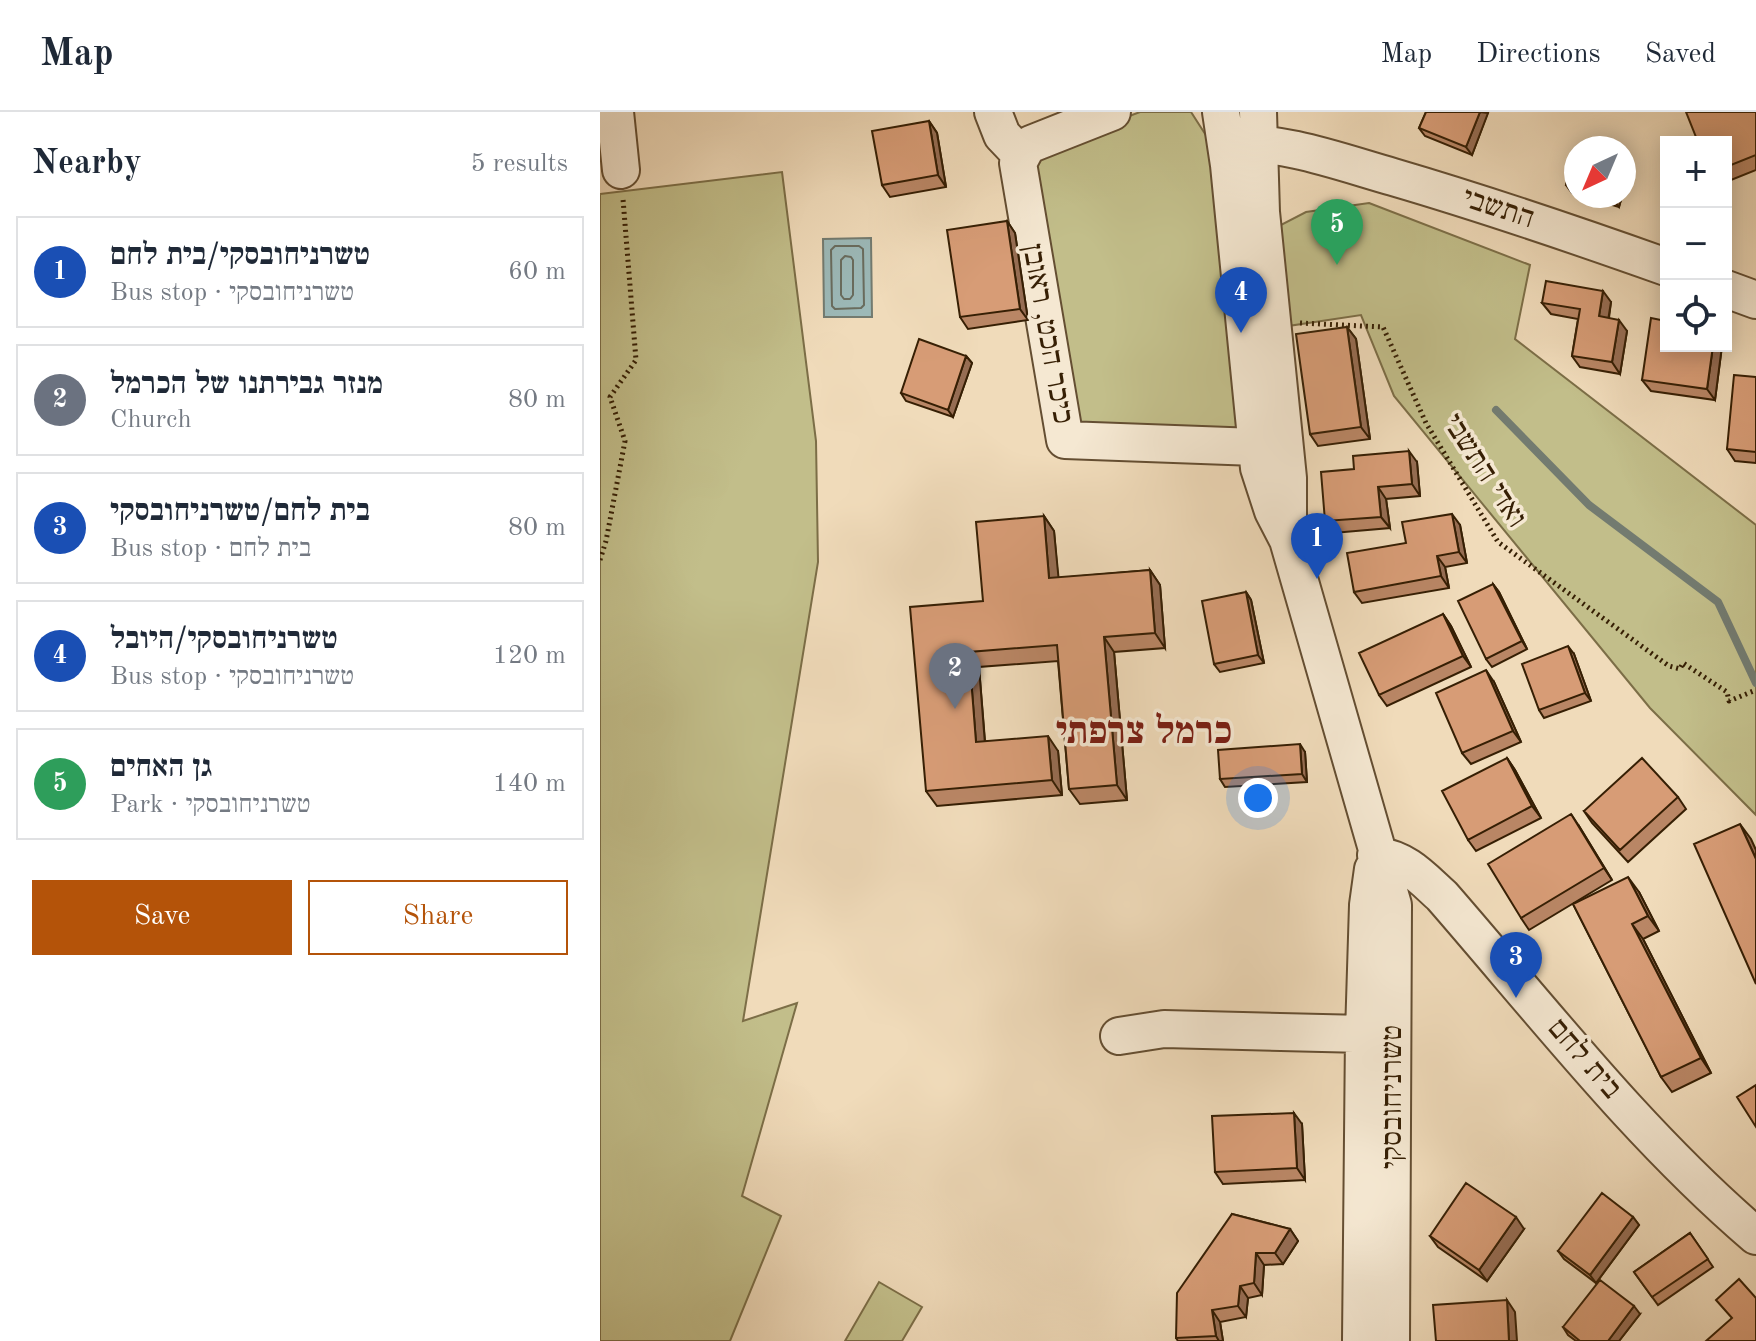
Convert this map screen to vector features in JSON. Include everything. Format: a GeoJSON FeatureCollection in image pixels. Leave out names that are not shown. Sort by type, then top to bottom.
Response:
{"type":"FeatureCollection","features":[{"type":"Feature","properties":{"kind":"street"},"geometry":{"type":"LineString","coordinates":[[615,112],[621,170]]}},
{"type":"Feature","properties":{"kind":"street"},"geometry":{"type":"LineString","coordinates":[[993,112],[1002,135],[1021,155],[1031,144],[1112,112]]}},
{"type":"Feature","properties":{"kind":"street"},"geometry":{"type":"LineString","coordinates":[[1203,112],[1241,127]]}},
{"type":"Feature","properties":{"kind":"street","name":"התשבי"},"geometry":{"type":"LineString","coordinates":[[1241,127],[1328,158],[1494,207],[1660,265]]}},
{"type":"Feature","properties":{"kind":"street","name":"טשרניחובסקי"},"geometry":{"type":"LineString","coordinates":[[1241,127],[1261,212],[1271,321],[1265,489],[1288,540],[1376,855],[1393,905],[1391,1341]]}},
{"type":"Feature","properties":{"kind":"street","name":"טשרניחובסקי"},"geometry":{"type":"LineString","coordinates":[[1241,127],[1269,440]]}},
{"type":"Feature","properties":{"kind":"street","name":"כיכר הכט, ראובן"},"geometry":{"type":"LineString","coordinates":[[1021,155],[1019,173],[1065,440],[1269,440]]}},
{"type":"Feature","properties":{"kind":"street"},"geometry":{"type":"LineString","coordinates":[[1261,212],[1269,195],[1290,171],[1328,158]]}},
{"type":"Feature","properties":{"kind":"street"},"geometry":{"type":"LineString","coordinates":[[1732,291],[1756,300]]}},
{"type":"Feature","properties":{"kind":"street","name":"טשרניחובסקי"},"geometry":{"type":"LineString","coordinates":[[1361,1341],[1364,1034],[1368,905],[1376,855]]}},
{"type":"Feature","properties":{"kind":"street","name":"בית לחם"},"geometry":{"type":"LineString","coordinates":[[1376,855],[1405,863],[1442,896],[1661,1148],[1756,1236]]}},
{"type":"Feature","properties":{"kind":"street"},"geometry":{"type":"LineString","coordinates":[[1119,1036],[1164,1029],[1364,1034]]}},
{"type":"Feature","properties":{"kind":"path"},"geometry":{"type":"LineString","coordinates":[[600,560],[625,441],[610,397],[636,360],[621,170]]}},
{"type":"Feature","properties":{"kind":"path","name":"ואדי התשבי"},"geometry":{"type":"LineString","coordinates":[[1271,321],[1383,327],[1426,423],[1498,542],[1669,666],[1680,669],[1683,663],[1727,692],[1729,701],[1756,690]]}},
{"type":"Feature","properties":{"kind":"shaded area"},"geometry":{"type":"Polygon","coordinates":[[[1140,112],[1191,112],[1209,140],[1240,438],[1076,429],[1030,156],[1041,149],[1140,112]]]}},
{"type":"Feature","properties":{"kind":"shaded area"},"geometry":{"type":"Polygon","coordinates":[[[782,172],[816,441],[818,562],[743,1021],[797,1003],[742,1196],[781,1216],[730,1341],[600,1341],[600,194],[782,172]]]}},
{"type":"Feature","properties":{"kind":"shaded area"},"geometry":{"type":"Polygon","coordinates":[[[1369,203],[1530,265],[1515,339],[1756,525],[1756,815],[1650,708],[1394,396],[1361,315],[1288,326],[1273,229],[1306,212],[1369,203]]]}},
{"type":"Feature","properties":{"kind":"shaded area"},"geometry":{"type":"Polygon","coordinates":[[[879,1282],[922,1307],[902,1341],[845,1341],[879,1282]]]}},
{"type":"Feature","properties":{"kind":"water"},"geometry":{"type":"Polygon","coordinates":[[[871,238],[872,317],[824,317],[823,239],[871,238]]]}},
{"type":"Feature","properties":{"kind":"building"},"geometry":{"type":"Polygon","coordinates":[[[1426,112],[1480,112],[1466,147],[1419,128],[1426,112]]]}},
{"type":"Feature","properties":{"kind":"building"},"geometry":{"type":"Polygon","coordinates":[[[1686,112],[1756,112],[1756,155],[1732,165],[1732,136],[1696,136],[1686,112]]]}},
{"type":"Feature","properties":{"kind":"building"},"geometry":{"type":"Polygon","coordinates":[[[929,121],[938,175],[882,185],[872,131],[929,121]]]}},
{"type":"Feature","properties":{"kind":"building"},"geometry":{"type":"Polygon","coordinates":[[[1007,221],[1020,309],[960,317],[947,230],[1007,221]]]}},
{"type":"Feature","properties":{"kind":"building"},"geometry":{"type":"Polygon","coordinates":[[[1546,281],[1603,291],[1599,316],[1619,320],[1612,362],[1572,356],[1580,309],[1542,303],[1546,281]]]}},
{"type":"Feature","properties":{"kind":"building"},"geometry":{"type":"Polygon","coordinates":[[[1651,318],[1660,320],[1660,352],[1712,352],[1707,389],[1642,380],[1651,318]]]}},
{"type":"Feature","properties":{"kind":"building"},"geometry":{"type":"Polygon","coordinates":[[[1347,327],[1361,427],[1310,434],[1296,334],[1347,327]]]}},
{"type":"Feature","properties":{"kind":"building"},"geometry":{"type":"Polygon","coordinates":[[[919,339],[966,356],[948,410],[901,393],[919,339]]]}},
{"type":"Feature","properties":{"kind":"building"},"geometry":{"type":"Polygon","coordinates":[[[1734,375],[1756,377],[1756,452],[1727,449],[1734,375]]]}},
{"type":"Feature","properties":{"kind":"building"},"geometry":{"type":"Polygon","coordinates":[[[1409,451],[1412,484],[1378,487],[1381,517],[1325,521],[1321,472],[1354,469],[1353,456],[1409,451]]]}},
{"type":"Feature","properties":{"kind":"building"},"geometry":{"type":"Polygon","coordinates":[[[1452,514],[1459,552],[1437,556],[1441,576],[1354,592],[1347,553],[1406,543],[1402,522],[1452,514]]]}},
{"type":"Feature","properties":{"kind":"building"},"geometry":{"type":"Polygon","coordinates":[[[1044,516],[1049,578],[1150,570],[1155,633],[1104,637],[1117,785],[1069,789],[1057,645],[969,652],[976,742],[1048,736],[1052,780],[926,791],[910,607],[983,601],[976,522],[1044,516]]]}},
{"type":"Feature","properties":{"kind":"building"},"geometry":{"type":"Polygon","coordinates":[[[1493,584],[1522,641],[1486,659],[1458,601],[1493,584]]]}},
{"type":"Feature","properties":{"kind":"building"},"geometry":{"type":"Polygon","coordinates":[[[1246,592],[1258,655],[1214,664],[1202,601],[1246,592]]]}},
{"type":"Feature","properties":{"kind":"building"},"geometry":{"type":"Polygon","coordinates":[[[1443,614],[1463,656],[1379,695],[1359,653],[1443,614]]]}},
{"type":"Feature","properties":{"kind":"building"},"geometry":{"type":"Polygon","coordinates":[[[1568,646],[1585,693],[1539,710],[1522,664],[1568,646]]]}},
{"type":"Feature","properties":{"kind":"building"},"geometry":{"type":"Polygon","coordinates":[[[1486,670],[1513,731],[1462,753],[1436,693],[1486,670]]]}},
{"type":"Feature","properties":{"kind":"building"},"geometry":{"type":"Polygon","coordinates":[[[1300,744],[1302,774],[1220,779],[1218,750],[1300,744]]]}},
{"type":"Feature","properties":{"kind":"building"},"geometry":{"type":"Polygon","coordinates":[[[1507,758],[1532,806],[1468,840],[1442,791],[1507,758]]]}},
{"type":"Feature","properties":{"kind":"building"},"geometry":{"type":"Polygon","coordinates":[[[1642,758],[1678,797],[1620,850],[1584,811],[1642,758]]]}},
{"type":"Feature","properties":{"kind":"building"},"geometry":{"type":"Polygon","coordinates":[[[1571,814],[1604,868],[1521,918],[1488,864],[1571,814]]]}},
{"type":"Feature","properties":{"kind":"building"},"geometry":{"type":"Polygon","coordinates":[[[1740,824],[1756,859],[1756,984],[1694,844],[1740,824]]]}},
{"type":"Feature","properties":{"kind":"building"},"geometry":{"type":"Polygon","coordinates":[[[1628,877],[1648,916],[1632,924],[1701,1058],[1661,1077],[1573,904],[1628,877]]]}},
{"type":"Feature","properties":{"kind":"building"},"geometry":{"type":"Polygon","coordinates":[[[1756,1085],[1756,1127],[1737,1097],[1756,1085]]]}},
{"type":"Feature","properties":{"kind":"building"},"geometry":{"type":"Polygon","coordinates":[[[1294,1113],[1297,1168],[1215,1172],[1212,1116],[1294,1113]]]}},
{"type":"Feature","properties":{"kind":"building"},"geometry":{"type":"Polygon","coordinates":[[[1466,1183],[1516,1217],[1479,1270],[1430,1236],[1466,1183]]]}},
{"type":"Feature","properties":{"kind":"building"},"geometry":{"type":"Polygon","coordinates":[[[1602,1193],[1633,1217],[1590,1275],[1558,1251],[1602,1193]]]}},
{"type":"Feature","properties":{"kind":"building"},"geometry":{"type":"Polygon","coordinates":[[[1232,1214],[1290,1229],[1275,1253],[1256,1253],[1254,1283],[1240,1286],[1238,1306],[1212,1310],[1216,1336],[1176,1338],[1177,1293],[1232,1214]]]}},
{"type":"Feature","properties":{"kind":"building"},"geometry":{"type":"Polygon","coordinates":[[[1690,1233],[1708,1259],[1652,1297],[1634,1272],[1690,1233]]]}},
{"type":"Feature","properties":{"kind":"building"},"geometry":{"type":"Polygon","coordinates":[[[1739,1279],[1756,1298],[1756,1341],[1706,1341],[1732,1318],[1716,1300],[1739,1279]]]}},
{"type":"Feature","properties":{"kind":"building"},"geometry":{"type":"Polygon","coordinates":[[[1600,1280],[1634,1306],[1608,1341],[1580,1341],[1563,1327],[1600,1280]]]}},
{"type":"Feature","properties":{"kind":"building"},"geometry":{"type":"Polygon","coordinates":[[[1507,1300],[1509,1341],[1436,1341],[1433,1305],[1507,1300]]]}},
{"type":"Feature","properties":{"kind":"waterway"},"geometry":{"type":"LineString","coordinates":[[1496,410],[1589,505],[1718,602],[1756,683]]}},
{"type":"Feature","properties":{"kind":"place","name":"גן האחים"},"geometry":{"type":"Point","coordinates":[1337,265]}},
{"type":"Feature","properties":{"kind":"place","name":"טשרניחובסקי/היובל"},"geometry":{"type":"Point","coordinates":[1241,333]}},
{"type":"Feature","properties":{"kind":"place","name":"טשרניחובסקי/בית לחם"},"geometry":{"type":"Point","coordinates":[1317,579]}},
{"type":"Feature","properties":{"kind":"place","name":"מנזר גבירתנו של הכרמל"},"geometry":{"type":"Point","coordinates":[955,709]}},
{"type":"Feature","properties":{"kind":"place","name":"בית לחם/טשרניחובסקי"},"geometry":{"type":"Point","coordinates":[1516,998]}},
{"type":"Feature","properties":{"kind":"district","name":"כרמל צרפתי"},"geometry":{"type":"Point","coordinates":[1144,733]}}]}
